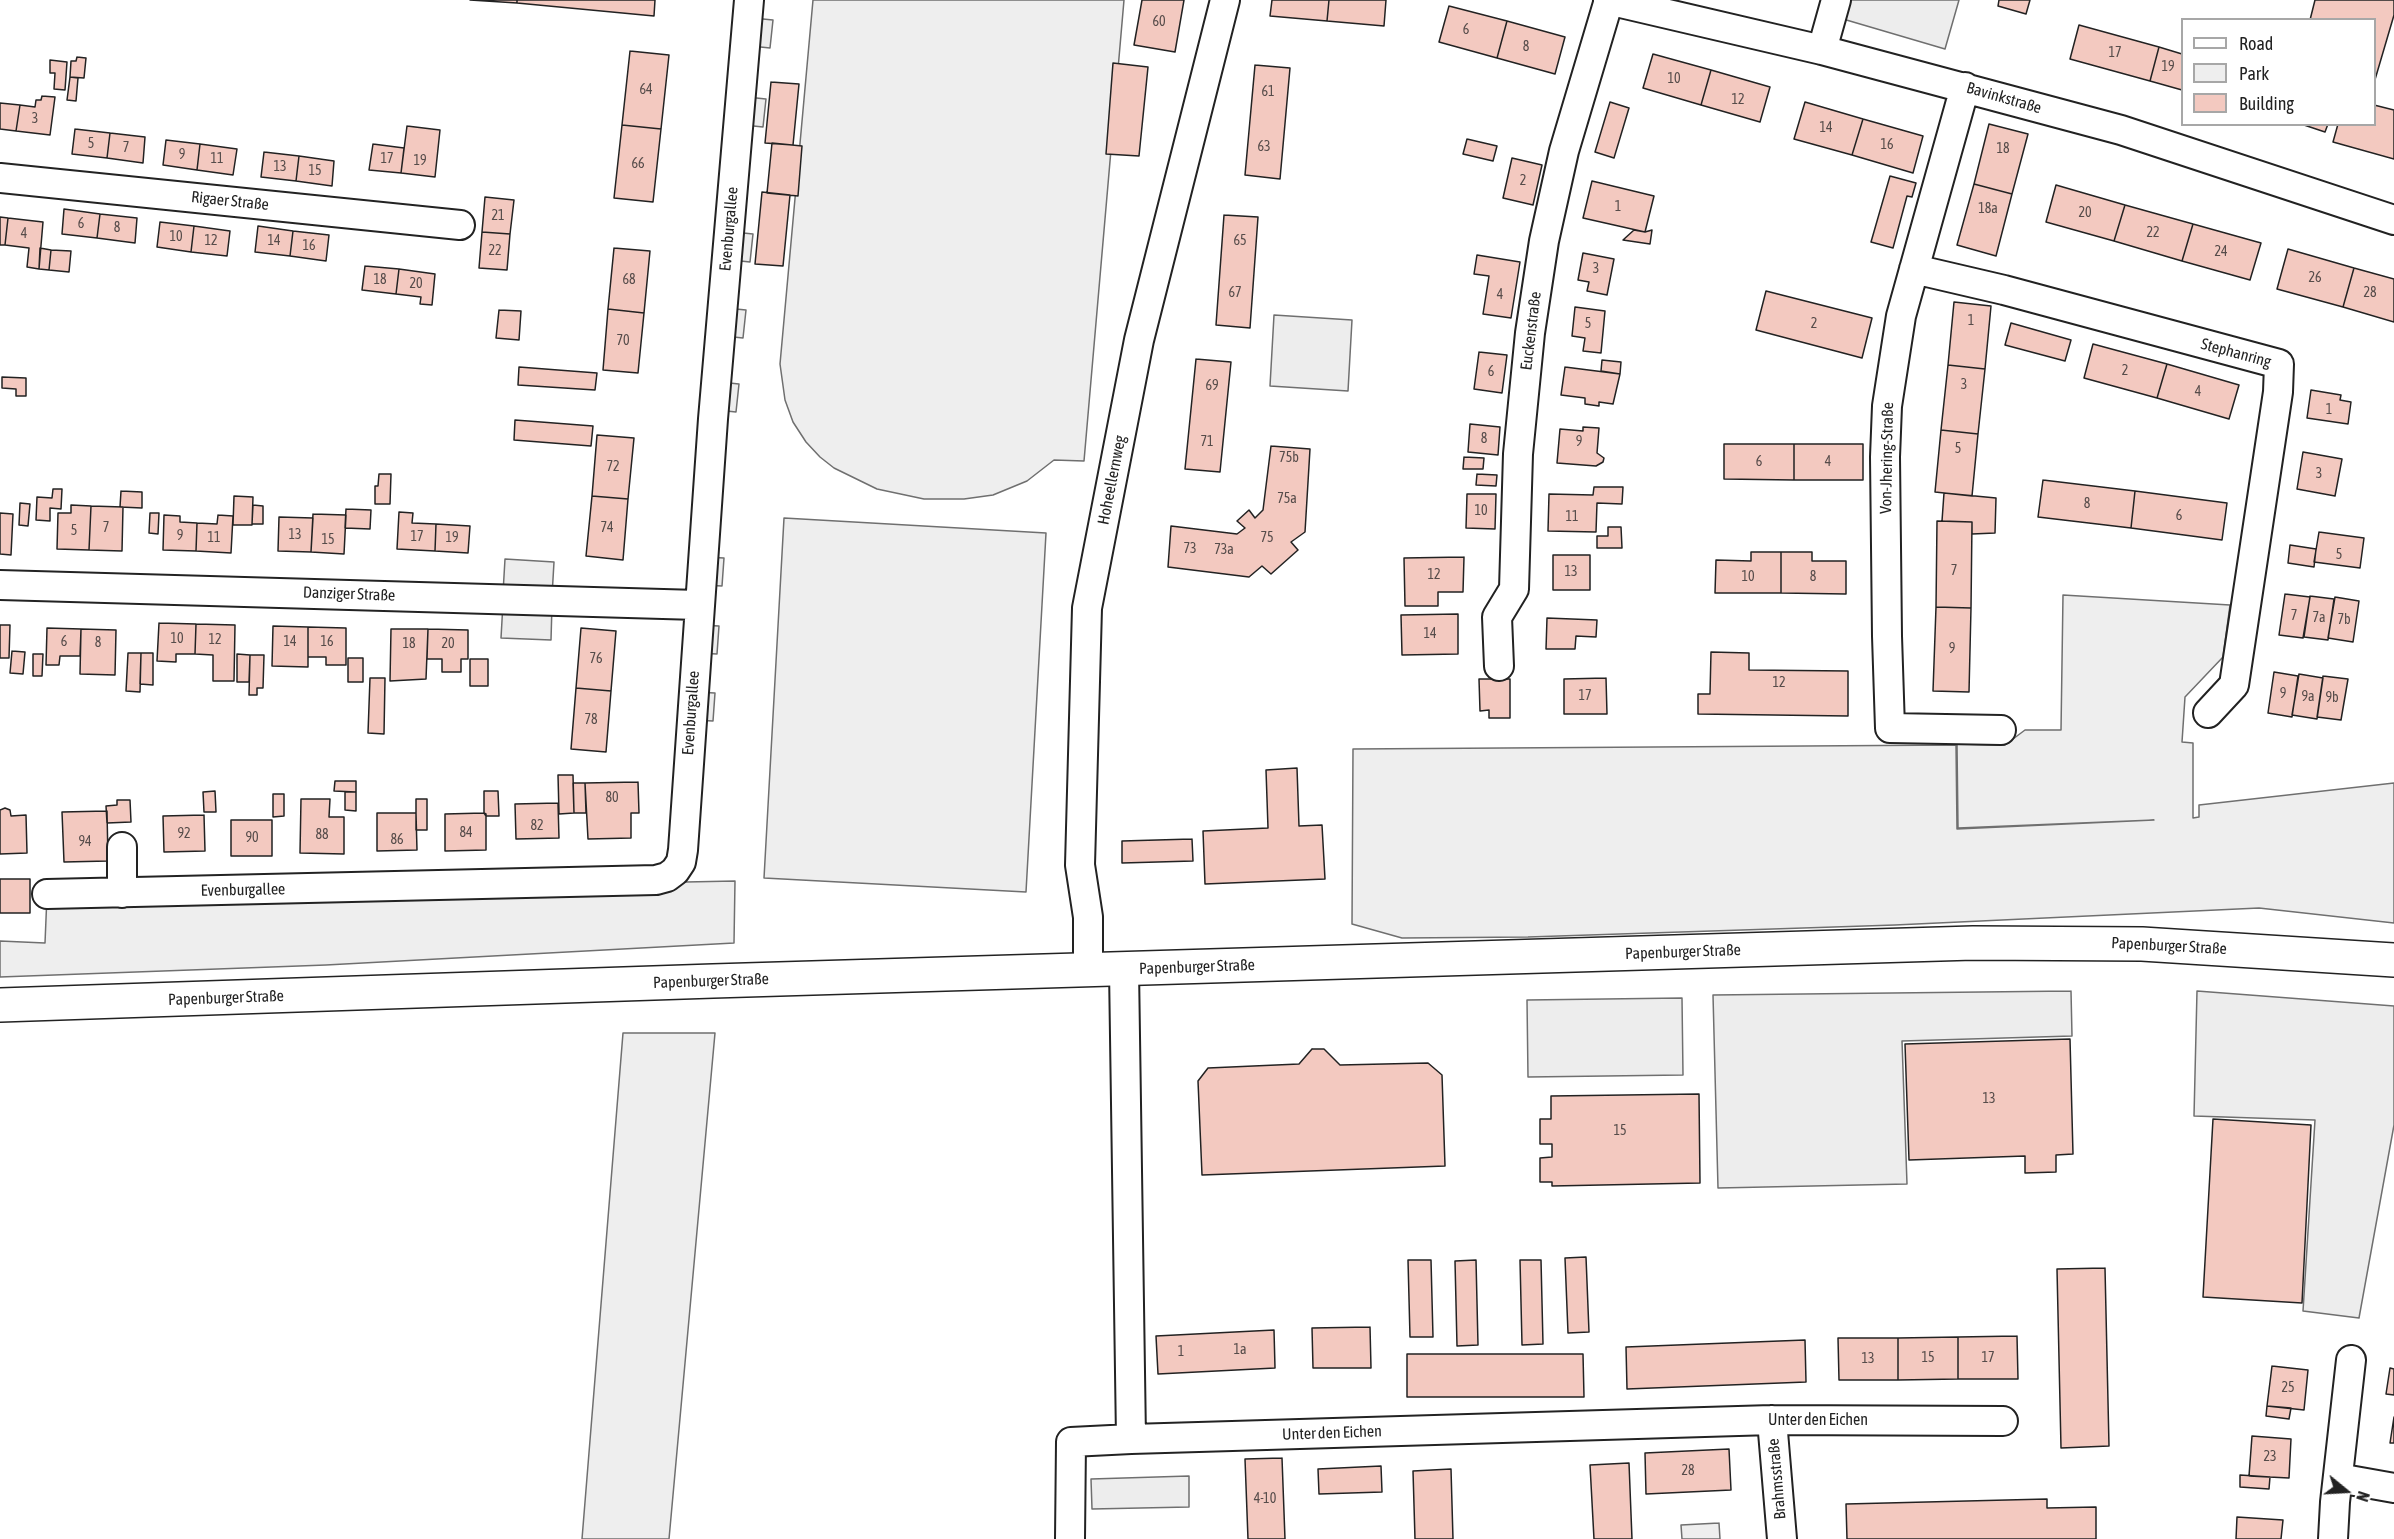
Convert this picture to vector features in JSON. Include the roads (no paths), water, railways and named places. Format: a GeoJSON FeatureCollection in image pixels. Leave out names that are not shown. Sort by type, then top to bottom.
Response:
{"type":"FeatureCollection","features":[{"type":"Feature","properties":{"kind":"main road","name":"Papenburger Straße"},"geometry":{"type":"LineString","coordinates":[[0,1005],[1993,943],[2142,944],[2394,960]]}},
{"type":"Feature","properties":{"kind":"street","name":"Evenburgallee"},"geometry":{"type":"LineString","coordinates":[[47,894],[657,880],[675,871],[681,862],[683,850],[698,605],[749,0]]}},
{"type":"Feature","properties":{"kind":"street","name":"Hoheellernweg"},"geometry":{"type":"LineString","coordinates":[[1088,970],[1088,917],[1080,865],[1087,608],[1139,340],[1225,0]]}},
{"type":"Feature","properties":{"kind":"street","name":"Bavinkstraße"},"geometry":{"type":"LineString","coordinates":[[1608,0],[1822,50],[2121,130],[2394,220]]}},
{"type":"Feature","properties":{"kind":"street","name":"Euckenstraße"},"geometry":{"type":"LineString","coordinates":[[1500,666],[1497,617],[1514,589],[1518,454],[1530,333],[1544,241],[1564,151],[1608,0]]}},
{"type":"Feature","properties":{"kind":"street"},"geometry":{"type":"LineString","coordinates":[[1822,50],[1836,0]]}},
{"type":"Feature","properties":{"kind":"street","name":"Von-Jhering-Straße"},"geometry":{"type":"LineString","coordinates":[[1965,87],[1900,316],[1887,406],[1885,456],[1890,728],[2001,730]]}},
{"type":"Feature","properties":{"kind":"street","name":"Rigaer Straße"},"geometry":{"type":"LineString","coordinates":[[0,178],[460,225]]}},
{"type":"Feature","properties":{"kind":"street","name":"Stephanring"},"geometry":{"type":"LineString","coordinates":[[1914,269],[2004,290],[2279,364],[2278,392],[2234,685],[2208,713]]}},
{"type":"Feature","properties":{"kind":"street","name":"Danziger Straße"},"geometry":{"type":"LineString","coordinates":[[0,585],[698,605]]}},
{"type":"Feature","properties":{"kind":"street"},"geometry":{"type":"LineString","coordinates":[[122,847],[122,893]]}},
{"type":"Feature","properties":{"kind":"street"},"geometry":{"type":"LineString","coordinates":[[1124,969],[1131,1439]]}},
{"type":"Feature","properties":{"kind":"street"},"geometry":{"type":"LineString","coordinates":[[2333,1539],[2351,1360]]}},
{"type":"Feature","properties":{"kind":"street","name":"Unter den Eichen"},"geometry":{"type":"LineString","coordinates":[[1070,1539],[1071,1442],[1772,1420],[2003,1420]]}},
{"type":"Feature","properties":{"kind":"street","name":"Brahmsstraße"},"geometry":{"type":"LineString","coordinates":[[1772,1420],[1782,1539]]}},
{"type":"Feature","properties":{"kind":"street"},"geometry":{"type":"LineString","coordinates":[[2338,1478],[2394,1488]]}}]}
